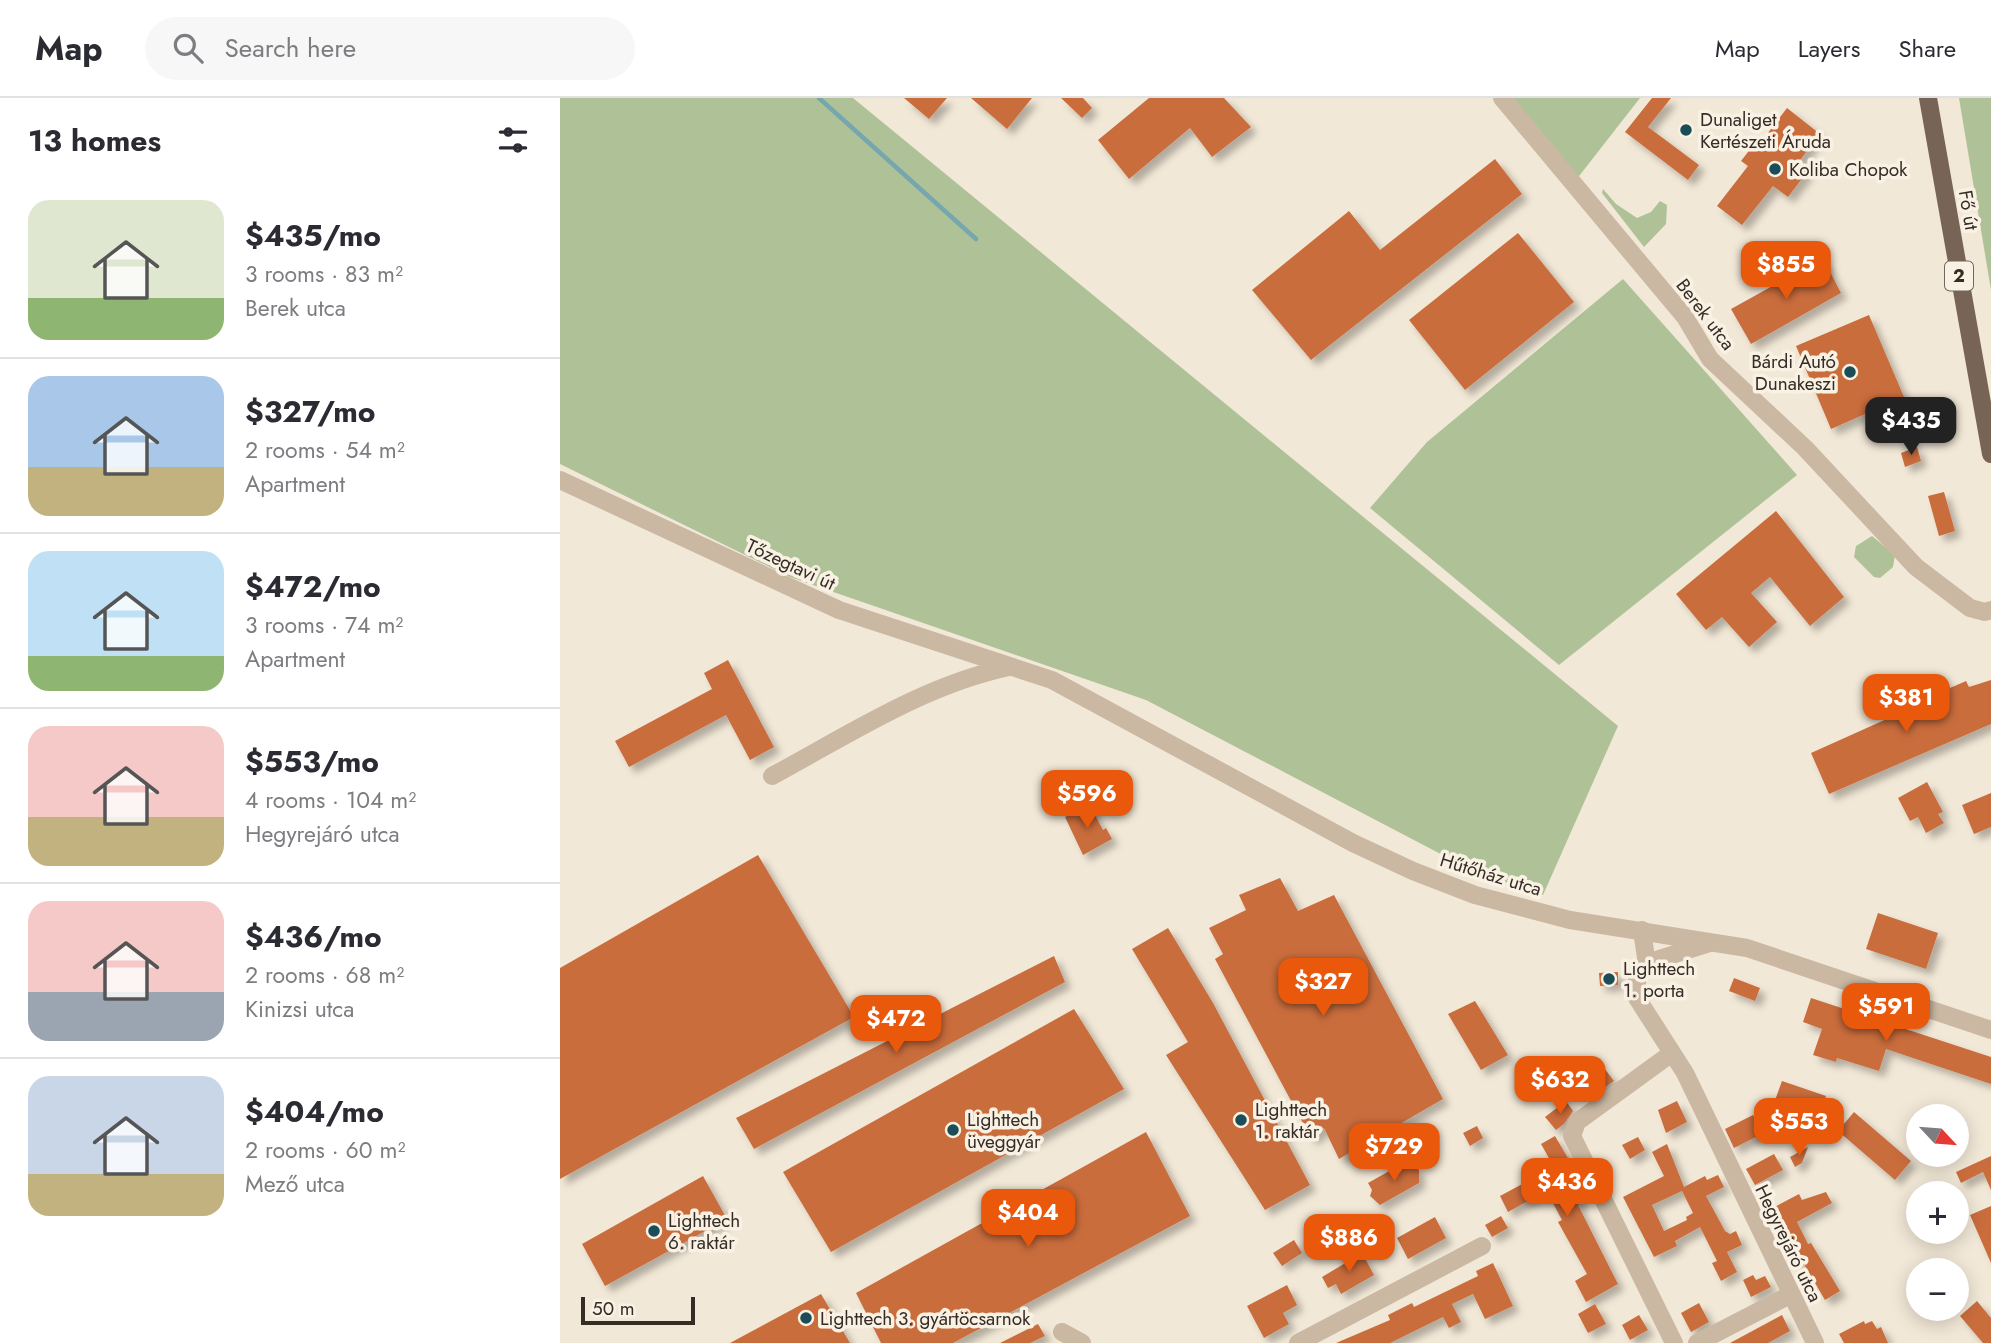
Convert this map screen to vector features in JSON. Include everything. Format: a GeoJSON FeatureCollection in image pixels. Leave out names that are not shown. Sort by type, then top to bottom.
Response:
{"type":"FeatureCollection","features":[{"type":"Feature","properties":{"kind":"main road","name":"Fő út"},"geometry":{"type":"LineString","coordinates":[[1928,98],[1991,454]]}},
{"type":"Feature","properties":{"kind":"street","name":"Berek utca"},"geometry":{"type":"LineString","coordinates":[[1502,98],[1685,317],[1710,359],[1805,448],[1916,567],[1970,608],[1985,612],[1991,610]]}},
{"type":"Feature","properties":{"kind":"street","name":"Tőzegtavi út"},"geometry":{"type":"LineString","coordinates":[[560,480],[839,610],[1012,667]]}},
{"type":"Feature","properties":{"kind":"street"},"geometry":{"type":"LineString","coordinates":[[772,776],[893,710],[968,676],[1012,667]]}},
{"type":"Feature","properties":{"kind":"street","name":"Hűtőház utca"},"geometry":{"type":"LineString","coordinates":[[1012,667],[1052,680],[1353,843],[1413,872],[1475,895],[1559,916],[1747,948],[1991,1030]]}},
{"type":"Feature","properties":{"kind":"street"},"geometry":{"type":"LineString","coordinates":[[1642,930],[1647,965],[1713,942]]}},
{"type":"Feature","properties":{"kind":"street","name":"Hegyrejáró utca"},"geometry":{"type":"LineString","coordinates":[[1647,965],[1637,974],[1637,998],[1685,1073],[1815,1343]]}},
{"type":"Feature","properties":{"kind":"street"},"geometry":{"type":"LineString","coordinates":[[1672,1053],[1577,1122],[1572,1136],[1675,1343]]}},
{"type":"Feature","properties":{"kind":"street"},"geometry":{"type":"LineString","coordinates":[[1298,1343],[1482,1246]]}},
{"type":"Feature","properties":{"kind":"street"},"geometry":{"type":"LineString","coordinates":[[1697,1343],[1790,1295]]}},
{"type":"Feature","properties":{"kind":"street"},"geometry":{"type":"LineString","coordinates":[[1062,1332],[1082,1343]]}},
{"type":"Feature","properties":{"kind":"green space"},"geometry":{"type":"Polygon","coordinates":[[[560,98],[853,98],[1618,726],[1543,895],[1477,873],[1146,700],[790,577],[560,464],[560,98]]]}},
{"type":"Feature","properties":{"kind":"green space"},"geometry":{"type":"Polygon","coordinates":[[[1513,98],[1640,98],[1576,180],[1513,98]]]}},
{"type":"Feature","properties":{"kind":"green space"},"geometry":{"type":"Polygon","coordinates":[[[1959,98],[1991,98],[1991,290],[1959,98]]]}},
{"type":"Feature","properties":{"kind":"green space"},"geometry":{"type":"Polygon","coordinates":[[[1603,189],[1616,204],[1637,218],[1651,212],[1660,201],[1667,205],[1666,224],[1644,247],[1602,193],[1603,189]]]}},
{"type":"Feature","properties":{"kind":"green space"},"geometry":{"type":"Polygon","coordinates":[[[1623,279],[1797,475],[1559,665],[1370,508],[1427,442],[1623,279]]]}},
{"type":"Feature","properties":{"kind":"green space"},"geometry":{"type":"Polygon","coordinates":[[[1872,536],[1895,555],[1893,567],[1880,578],[1874,577],[1854,557],[1856,546],[1872,536]]]}},
{"type":"Feature","properties":{"kind":"building"},"geometry":{"type":"Polygon","coordinates":[[[904,98],[947,98],[929,119],[904,98]]]}},
{"type":"Feature","properties":{"kind":"building"},"geometry":{"type":"Polygon","coordinates":[[[971,98],[1032,98],[1007,129],[971,98]]]}},
{"type":"Feature","properties":{"kind":"building"},"geometry":{"type":"Polygon","coordinates":[[[1061,98],[1083,98],[1092,108],[1082,118],[1061,98]]]}},
{"type":"Feature","properties":{"kind":"building"},"geometry":{"type":"Polygon","coordinates":[[[1149,98],[1224,98],[1251,127],[1212,157],[1190,128],[1129,179],[1098,140],[1149,98]]]}},
{"type":"Feature","properties":{"kind":"building"},"geometry":{"type":"Polygon","coordinates":[[[1652,98],[1671,98],[1648,127],[1699,165],[1688,180],[1625,132],[1652,98]]]}},
{"type":"Feature","properties":{"kind":"building","name":"Koliba Chopok"},"geometry":{"type":"Polygon","coordinates":[[[1787,108],[1820,134],[1797,164],[1807,172],[1788,197],[1773,186],[1742,225],[1717,206],[1748,166],[1741,161],[1758,139],[1761,142],[1787,108]]]}},
{"type":"Feature","properties":{"kind":"building"},"geometry":{"type":"Polygon","coordinates":[[[1495,159],[1522,194],[1311,360],[1252,290],[1349,211],[1380,250],[1495,159]]]}},
{"type":"Feature","properties":{"kind":"building"},"geometry":{"type":"Polygon","coordinates":[[[1518,233],[1574,302],[1465,390],[1409,320],[1518,233]]]}},
{"type":"Feature","properties":{"kind":"building"},"geometry":{"type":"Polygon","coordinates":[[[1823,258],[1841,293],[1751,344],[1731,309],[1823,258]]]}},
{"type":"Feature","properties":{"kind":"building","name":"Bárdi Autó Dunakeszi"},"geometry":{"type":"Polygon","coordinates":[[[1869,315],[1904,397],[1831,429],[1796,346],[1869,315]]]}},
{"type":"Feature","properties":{"kind":"building"},"geometry":{"type":"Polygon","coordinates":[[[1917,447],[1921,461],[1905,467],[1901,453],[1917,447]]]}},
{"type":"Feature","properties":{"kind":"building"},"geometry":{"type":"Polygon","coordinates":[[[1944,492],[1955,531],[1939,536],[1928,496],[1944,492]]]}},
{"type":"Feature","properties":{"kind":"building"},"geometry":{"type":"Polygon","coordinates":[[[1776,511],[1844,597],[1810,626],[1770,577],[1751,593],[1777,622],[1749,647],[1722,617],[1706,630],[1676,594],[1776,511]]]}},
{"type":"Feature","properties":{"kind":"building"},"geometry":{"type":"Polygon","coordinates":[[[728,660],[774,747],[750,760],[726,715],[629,767],[615,741],[712,689],[704,673],[728,660]]]}},
{"type":"Feature","properties":{"kind":"building"},"geometry":{"type":"Polygon","coordinates":[[[1991,680],[1991,724],[1829,794],[1811,753],[1909,709],[1906,702],[1948,683],[1950,688],[1966,681],[1969,687],[1991,680]]]}},
{"type":"Feature","properties":{"kind":"building"},"geometry":{"type":"Polygon","coordinates":[[[1927,782],[1943,812],[1938,814],[1944,823],[1926,833],[1918,817],[1910,821],[1898,798],[1927,782]]]}},
{"type":"Feature","properties":{"kind":"building"},"geometry":{"type":"Polygon","coordinates":[[[1991,793],[1991,827],[1974,834],[1962,805],[1991,793]]]}},
{"type":"Feature","properties":{"kind":"building"},"geometry":{"type":"Polygon","coordinates":[[[1089,804],[1103,830],[1106,828],[1112,839],[1083,855],[1065,817],[1089,804]]]}},
{"type":"Feature","properties":{"kind":"building"},"geometry":{"type":"Polygon","coordinates":[[[758,855],[854,1017],[560,1179],[560,968],[758,855]]]}},
{"type":"Feature","properties":{"kind":"building"},"geometry":{"type":"Polygon","coordinates":[[[1280,878],[1298,911],[1334,895],[1443,1099],[1339,1159],[1324,1128],[1312,1140],[1215,959],[1223,954],[1209,928],[1246,910],[1239,895],[1280,878]]]}},
{"type":"Feature","properties":{"kind":"building"},"geometry":{"type":"Polygon","coordinates":[[[1878,913],[1938,933],[1926,969],[1866,949],[1878,913]]]}},
{"type":"Feature","properties":{"kind":"building","name":"Lighttech 1. raktár"},"geometry":{"type":"Polygon","coordinates":[[[1168,928],[1213,1003],[1310,1185],[1265,1210],[1166,1055],[1188,1042],[1132,949],[1168,928]]]}},
{"type":"Feature","properties":{"kind":"building"},"geometry":{"type":"Polygon","coordinates":[[[1054,956],[1065,982],[754,1149],[736,1118],[1054,956]]]}},
{"type":"Feature","properties":{"kind":"building","name":"Lighttech 1. porta"},"geometry":{"type":"Polygon","coordinates":[[[1618,972],[1618,985],[1600,986],[1599,973],[1618,972]]]}},
{"type":"Feature","properties":{"kind":"building"},"geometry":{"type":"Polygon","coordinates":[[[1734,978],[1760,988],[1755,1001],[1729,991],[1734,978]]]}},
{"type":"Feature","properties":{"kind":"building"},"geometry":{"type":"Polygon","coordinates":[[[1811,998],[1991,1057],[1991,1084],[1886,1049],[1879,1071],[1837,1058],[1836,1062],[1813,1055],[1822,1029],[1803,1022],[1811,998]]]}},
{"type":"Feature","properties":{"kind":"building"},"geometry":{"type":"Polygon","coordinates":[[[1475,1001],[1508,1055],[1481,1070],[1448,1014],[1475,1001]]]}},
{"type":"Feature","properties":{"kind":"building","name":"Lighttech üveggyár"},"geometry":{"type":"Polygon","coordinates":[[[1074,1009],[1124,1089],[831,1252],[783,1172],[1074,1009]]]}},
{"type":"Feature","properties":{"kind":"building"},"geometry":{"type":"Polygon","coordinates":[[[1604,1068],[1614,1081],[1594,1095],[1585,1083],[1604,1068]]]}},
{"type":"Feature","properties":{"kind":"building"},"geometry":{"type":"Polygon","coordinates":[[[1782,1081],[1826,1096],[1823,1105],[1805,1114],[1774,1103],[1782,1081]]]}},
{"type":"Feature","properties":{"kind":"building"},"geometry":{"type":"Polygon","coordinates":[[[1566,1101],[1573,1111],[1556,1130],[1545,1117],[1566,1101]]]}},
{"type":"Feature","properties":{"kind":"building"},"geometry":{"type":"Polygon","coordinates":[[[1677,1101],[1687,1122],[1666,1133],[1658,1110],[1677,1101]]]}},
{"type":"Feature","properties":{"kind":"building"},"geometry":{"type":"Polygon","coordinates":[[[1854,1112],[1906,1157],[1906,1167],[1895,1180],[1838,1131],[1854,1112]]]}},
{"type":"Feature","properties":{"kind":"building"},"geometry":{"type":"Polygon","coordinates":[[[1753,1115],[1762,1134],[1734,1148],[1725,1129],[1753,1115]]]}},
{"type":"Feature","properties":{"kind":"building"},"geometry":{"type":"Polygon","coordinates":[[[1477,1126],[1483,1138],[1470,1146],[1463,1133],[1477,1126]]]}},
{"type":"Feature","properties":{"kind":"building"},"geometry":{"type":"Polygon","coordinates":[[[1146,1132],[1190,1216],[953,1343],[881,1343],[856,1293],[1146,1132]]]}},
{"type":"Feature","properties":{"kind":"building"},"geometry":{"type":"Polygon","coordinates":[[[1555,1136],[1579,1177],[1572,1181],[1583,1202],[1578,1205],[1618,1284],[1586,1302],[1575,1281],[1587,1274],[1558,1222],[1562,1220],[1548,1194],[1541,1198],[1539,1195],[1508,1212],[1500,1196],[1554,1167],[1541,1144],[1555,1136]]]}},
{"type":"Feature","properties":{"kind":"building"},"geometry":{"type":"Polygon","coordinates":[[[1638,1137],[1645,1150],[1630,1159],[1622,1145],[1638,1137]]]}},
{"type":"Feature","properties":{"kind":"building"},"geometry":{"type":"Polygon","coordinates":[[[1667,1144],[1684,1187],[1705,1176],[1707,1180],[1718,1175],[1724,1187],[1706,1196],[1725,1231],[1730,1234],[1736,1231],[1742,1245],[1727,1252],[1737,1272],[1721,1281],[1712,1263],[1717,1261],[1700,1227],[1675,1241],[1677,1246],[1654,1257],[1623,1197],[1664,1176],[1652,1152],[1667,1144]],[[1682,1191],[1652,1205],[1664,1231],[1687,1220],[1686,1217],[1693,1213],[1682,1191]]]}},
{"type":"Feature","properties":{"kind":"building"},"geometry":{"type":"Polygon","coordinates":[[[1808,1147],[1802,1163],[1795,1167],[1790,1157],[1808,1147]]]}},
{"type":"Feature","properties":{"kind":"building"},"geometry":{"type":"Polygon","coordinates":[[[1774,1154],[1783,1170],[1755,1185],[1746,1169],[1774,1154]]]}},
{"type":"Feature","properties":{"kind":"building"},"geometry":{"type":"Polygon","coordinates":[[[1991,1156],[1991,1190],[1983,1172],[1960,1181],[1956,1172],[1991,1156]]]}},
{"type":"Feature","properties":{"kind":"building"},"geometry":{"type":"Polygon","coordinates":[[[1407,1161],[1419,1170],[1419,1183],[1380,1205],[1370,1196],[1372,1190],[1368,1183],[1407,1161]]]}},
{"type":"Feature","properties":{"kind":"building","name":"Lighttech 6. raktár"},"geometry":{"type":"Polygon","coordinates":[[[703,1176],[727,1219],[605,1286],[582,1244],[703,1176]]]}},
{"type":"Feature","properties":{"kind":"building"},"geometry":{"type":"Polygon","coordinates":[[[1826,1192],[1832,1203],[1797,1222],[1808,1244],[1811,1243],[1840,1291],[1825,1300],[1801,1259],[1794,1263],[1765,1212],[1799,1194],[1802,1200],[1826,1192]]]}},
{"type":"Feature","properties":{"kind":"building"},"geometry":{"type":"Polygon","coordinates":[[[1991,1206],[1991,1263],[1970,1215],[1991,1206]]]}},
{"type":"Feature","properties":{"kind":"building"},"geometry":{"type":"Polygon","coordinates":[[[1501,1216],[1508,1228],[1492,1237],[1485,1225],[1501,1216]]]}},
{"type":"Feature","properties":{"kind":"building"},"geometry":{"type":"Polygon","coordinates":[[[1435,1217],[1446,1238],[1408,1259],[1397,1238],[1435,1217]]]}},
{"type":"Feature","properties":{"kind":"building"},"geometry":{"type":"Polygon","coordinates":[[[1294,1240],[1302,1253],[1282,1266],[1273,1253],[1294,1240]]]}},
{"type":"Feature","properties":{"kind":"building"},"geometry":{"type":"Polygon","coordinates":[[[1362,1253],[1374,1275],[1341,1294],[1336,1284],[1328,1288],[1322,1277],[1362,1253]]]}},
{"type":"Feature","properties":{"kind":"building"},"geometry":{"type":"Polygon","coordinates":[[[1493,1263],[1513,1306],[1485,1319],[1473,1294],[1452,1304],[1461,1322],[1449,1328],[1443,1317],[1390,1343],[1336,1343],[1390,1320],[1388,1315],[1412,1303],[1414,1307],[1478,1276],[1476,1271],[1493,1263]]]}},
{"type":"Feature","properties":{"kind":"building"},"geometry":{"type":"Polygon","coordinates":[[[1753,1275],[1756,1280],[1765,1276],[1771,1287],[1751,1297],[1743,1280],[1753,1275]]]}},
{"type":"Feature","properties":{"kind":"building"},"geometry":{"type":"Polygon","coordinates":[[[1287,1285],[1297,1305],[1283,1313],[1289,1324],[1264,1338],[1247,1306],[1287,1285]]]}},
{"type":"Feature","properties":{"kind":"building","name":"Lighttech 3. gyártöcsarnok"},"geometry":{"type":"Polygon","coordinates":[[[821,1294],[850,1343],[730,1343],[821,1294]]]}},
{"type":"Feature","properties":{"kind":"building"},"geometry":{"type":"Polygon","coordinates":[[[1977,1301],[1991,1318],[1991,1343],[1983,1343],[1964,1321],[1969,1321],[1969,1308],[1977,1301]]]}},
{"type":"Feature","properties":{"kind":"building"},"geometry":{"type":"Polygon","coordinates":[[[1699,1303],[1709,1322],[1691,1332],[1681,1313],[1699,1303]]]}},
{"type":"Feature","properties":{"kind":"building"},"geometry":{"type":"Polygon","coordinates":[[[1595,1304],[1606,1324],[1588,1333],[1578,1314],[1595,1304]]]}},
{"type":"Feature","properties":{"kind":"building"},"geometry":{"type":"Polygon","coordinates":[[[1639,1315],[1648,1330],[1630,1340],[1622,1325],[1639,1315]]]}},
{"type":"Feature","properties":{"kind":"building"},"geometry":{"type":"Polygon","coordinates":[[[1782,1315],[1790,1331],[1768,1343],[1730,1343],[1782,1315]]]}},
{"type":"Feature","properties":{"kind":"building"},"geometry":{"type":"Polygon","coordinates":[[[1864,1321],[1865,1324],[1872,1321],[1877,1329],[1881,1327],[1888,1343],[1844,1343],[1839,1334],[1864,1321]]]}},
{"type":"Feature","properties":{"kind":"building"},"geometry":{"type":"Polygon","coordinates":[[[1038,1324],[1045,1336],[1030,1343],[1000,1343],[1038,1324]]]}},
{"type":"Feature","properties":{"kind":"waterway"},"geometry":{"type":"LineString","coordinates":[[819,98],[976,239]]}},
{"type":"Feature","properties":{"kind":"place","name":"Dunaliget Kertészeti Áruda"},"geometry":{"type":"Point","coordinates":[1686,130]}},
{"type":"Feature","properties":{"kind":"place","name":"Koliba Chopok"},"geometry":{"type":"Point","coordinates":[1775,169]}},
{"type":"Feature","properties":{"kind":"place","name":"Bárdi Autó Dunakeszi"},"geometry":{"type":"Point","coordinates":[1850,372]}},
{"type":"Feature","properties":{"kind":"place","name":"Lighttech 1. porta"},"geometry":{"type":"Point","coordinates":[1609,979]}},
{"type":"Feature","properties":{"kind":"place","name":"Lighttech 1. raktár"},"geometry":{"type":"Point","coordinates":[1241,1120]}},
{"type":"Feature","properties":{"kind":"place","name":"Lighttech üveggyár"},"geometry":{"type":"Point","coordinates":[953,1130]}},
{"type":"Feature","properties":{"kind":"place","name":"Lighttech 6. raktár"},"geometry":{"type":"Point","coordinates":[654,1231]}},
{"type":"Feature","properties":{"kind":"place","name":"Lighttech 3. gyártöcsarnok"},"geometry":{"type":"Point","coordinates":[806,1318]}}]}
